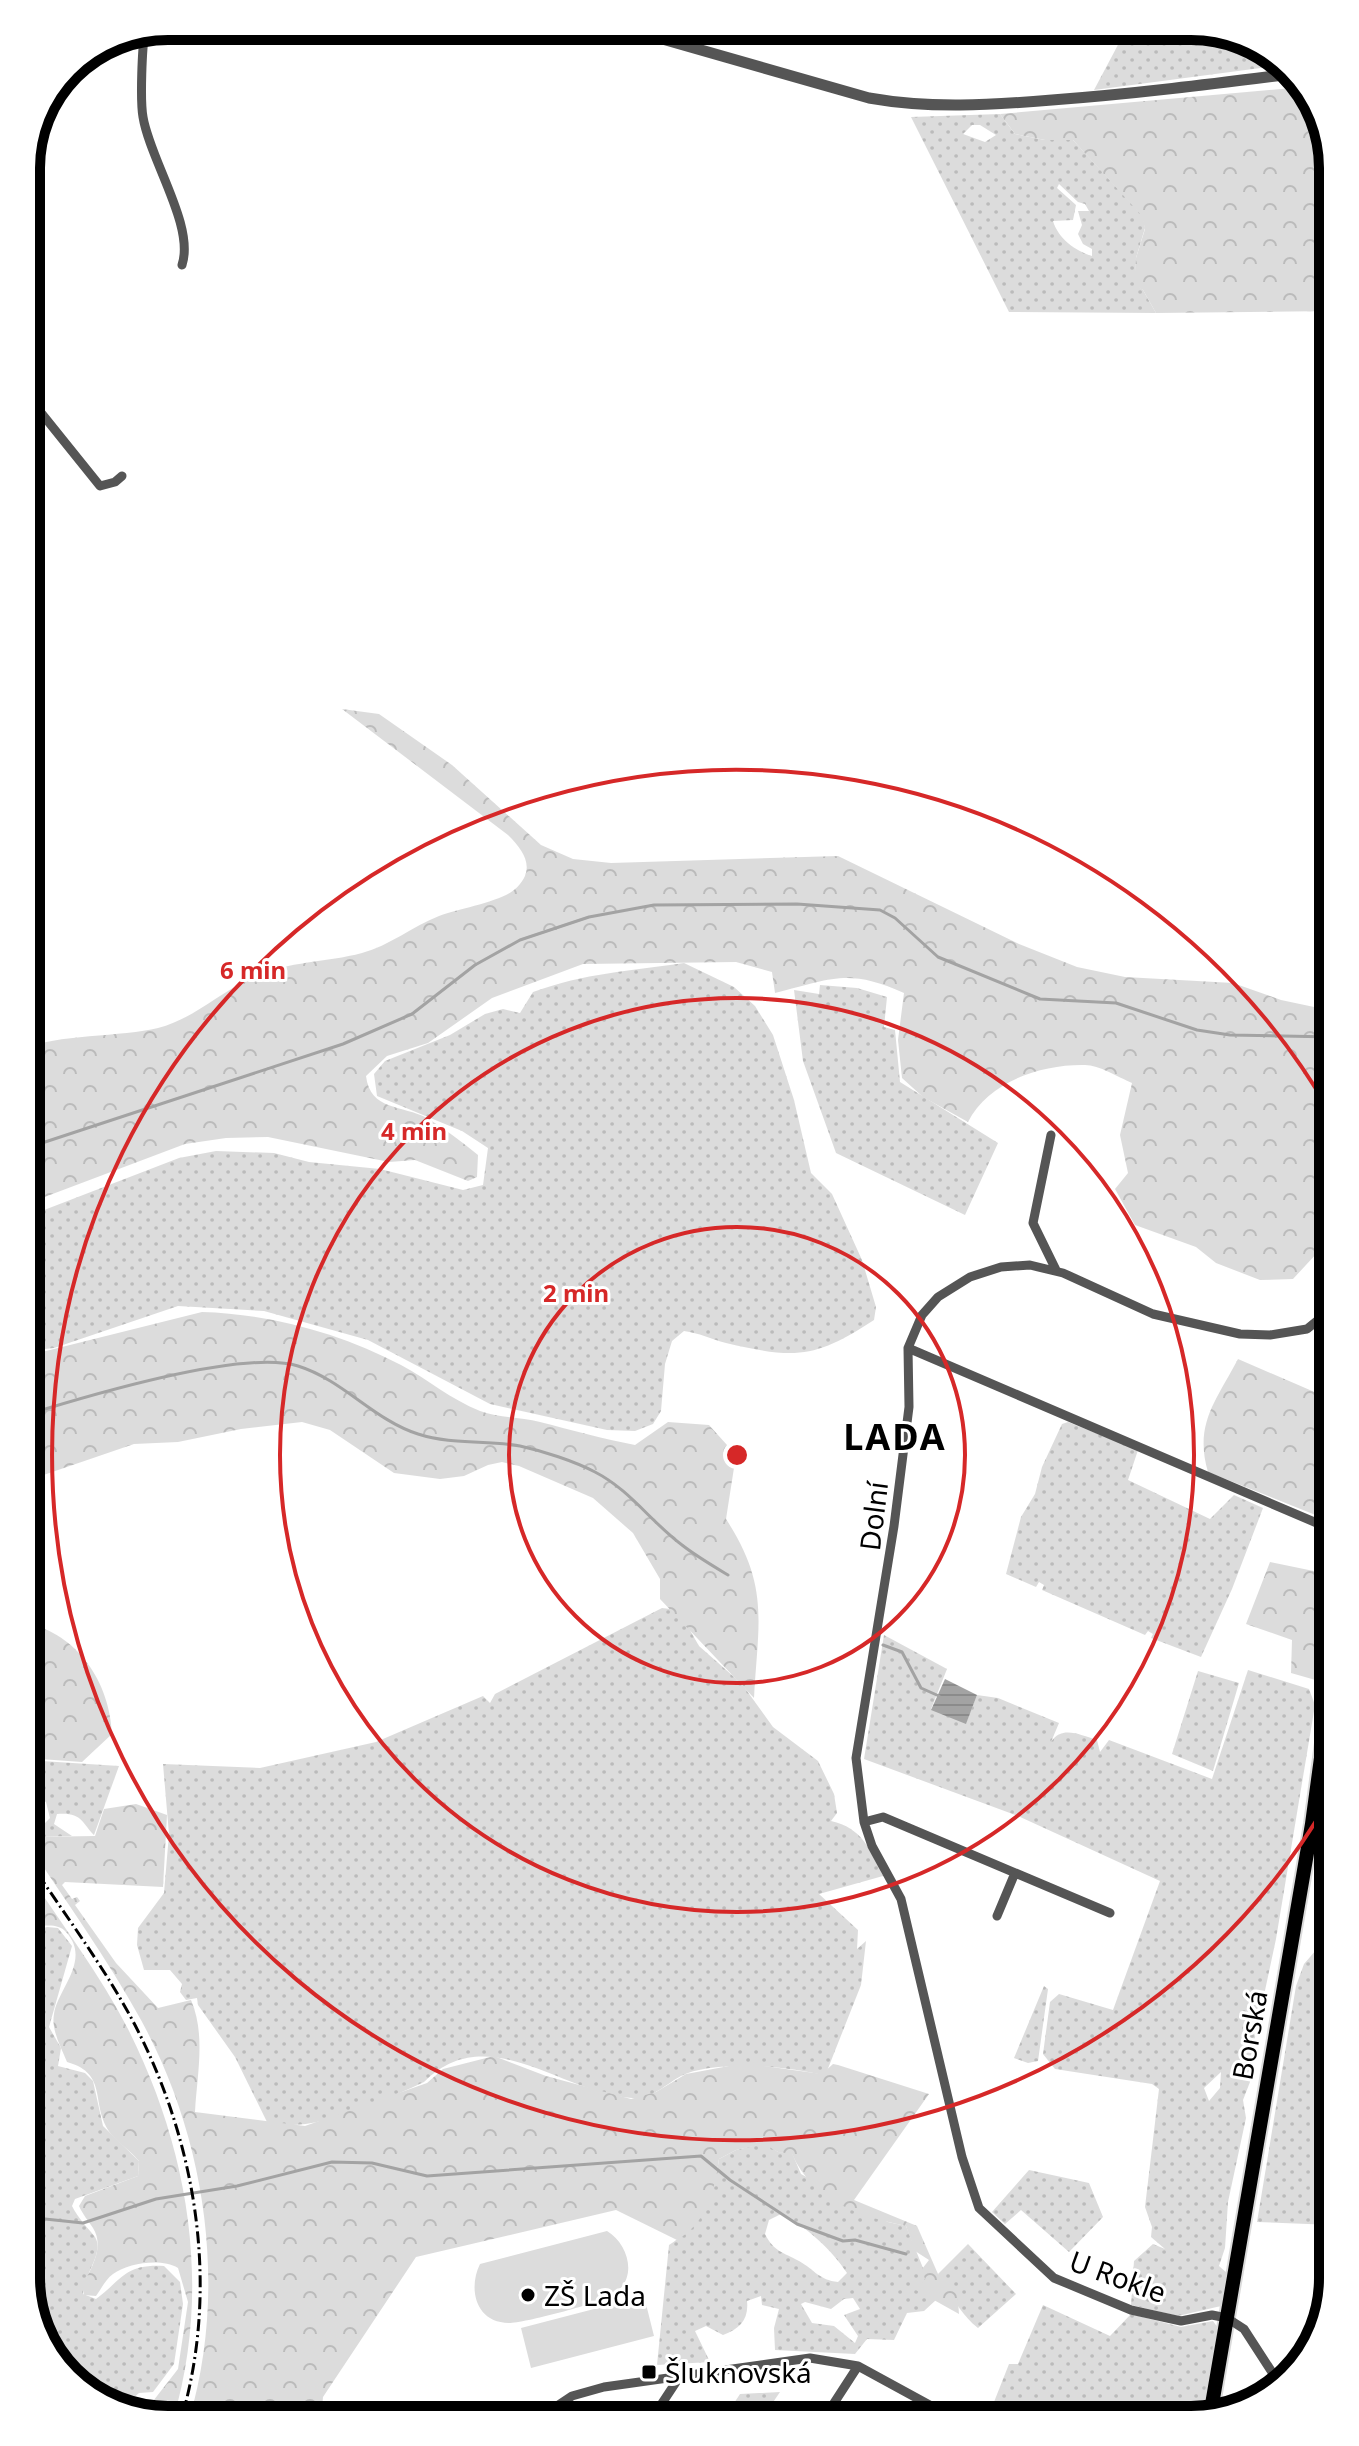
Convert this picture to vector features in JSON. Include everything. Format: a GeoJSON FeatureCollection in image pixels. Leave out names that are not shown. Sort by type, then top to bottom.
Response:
{"type":"FeatureCollection","features":[{"type":"Feature","properties":{"kind":"main road","name":"Borská"},"geometry":{"type":"LineString","coordinates":[[1212,2404],[1319,1773]]}},
{"type":"Feature","properties":{"kind":"street"},"geometry":{"type":"LineString","coordinates":[[666,40],[869,98],[910,105],[967,106],[1180,90],[1279,76]]}},
{"type":"Feature","properties":{"kind":"street"},"geometry":{"type":"LineString","coordinates":[[145,42],[142,115],[152,152],[180,224],[186,255],[182,265]]}},
{"type":"Feature","properties":{"kind":"street"},"geometry":{"type":"LineString","coordinates":[[40,411],[100,486],[115,482],[122,476]]}},
{"type":"Feature","properties":{"kind":"street"},"geometry":{"type":"LineString","coordinates":[[1051,1135],[1033,1223],[1056,1270]]}},
{"type":"Feature","properties":{"kind":"street","name":"Dolní"},"geometry":{"type":"LineString","coordinates":[[941,2061],[925,2010],[901,1899],[872,1846],[864,1822],[856,1758],[894,1526],[909,1407],[908,1348],[922,1315],[951,1287],[970,1277],[1009,1266],[1056,1270],[1153,1314],[1240,1334],[1270,1335],[1307,1329],[1319,1319]]}},
{"type":"Feature","properties":{"kind":"street"},"geometry":{"type":"LineString","coordinates":[[908,1348],[1319,1524]]}},
{"type":"Feature","properties":{"kind":"street"},"geometry":{"type":"LineString","coordinates":[[864,1822],[883,1817],[1110,1913]]}},
{"type":"Feature","properties":{"kind":"street"},"geometry":{"type":"LineString","coordinates":[[997,1916],[1015,1873]]}},
{"type":"Feature","properties":{"kind":"street","name":"U Rokle"},"geometry":{"type":"LineString","coordinates":[[941,2061],[962,2157],[979,2208],[1054,2278],[1131,2310],[1181,2321],[1212,2315],[1227,2318]]}},
{"type":"Feature","properties":{"kind":"street"},"geometry":{"type":"LineString","coordinates":[[1227,2318],[1244,2329],[1274,2375]]}},
{"type":"Feature","properties":{"kind":"street"},"geometry":{"type":"LineString","coordinates":[[557,2406],[572,2396],[604,2387],[810,2358],[858,2366],[931,2406]]}},
{"type":"Feature","properties":{"kind":"street"},"geometry":{"type":"LineString","coordinates":[[832,2406],[858,2366]]}},
{"type":"Feature","properties":{"kind":"street"},"geometry":{"type":"LineString","coordinates":[[660,2406],[680,2376]]}},
{"type":"Feature","properties":{"kind":"green space"},"geometry":{"type":"Polygon","coordinates":[[[1121,40],[1216,42],[1248,53],[1269,67],[1094,90],[1121,40]]]}},
{"type":"Feature","properties":{"kind":"green space"},"geometry":{"type":"Polygon","coordinates":[[[1290,88],[1306,111],[1318,151],[1319,311],[1156,313],[1143,290],[1134,285],[1136,258],[1145,229],[1142,216],[1073,140],[1045,140],[1015,134],[1000,114],[1290,88]]]}},
{"type":"Feature","properties":{"kind":"green space"},"geometry":{"type":"Polygon","coordinates":[[[1000,114],[1015,134],[1045,140],[1073,140],[1143,216],[1145,228],[1136,258],[1135,284],[1143,290],[1156,313],[1009,312],[911,117],[1000,114]],[[972,125],[963,134],[985,142],[996,135],[980,125],[972,125]],[[1059,184],[1057,188],[1076,205],[1073,220],[1053,221],[1055,227],[1068,243],[1092,256],[1092,249],[1083,244],[1078,234],[1082,225],[1078,211],[1089,211],[1085,204],[1078,202],[1059,184]]]}},
{"type":"Feature","properties":{"kind":"green space"},"geometry":{"type":"Polygon","coordinates":[[[342,709],[379,714],[452,765],[541,845],[573,859],[611,863],[838,856],[1019,944],[1077,967],[1125,977],[1233,983],[1281,1000],[1319,1008],[1319,1253],[1293,1279],[1260,1280],[1216,1263],[1196,1247],[1135,1225],[1115,1189],[1128,1173],[1120,1135],[1132,1083],[1090,1066],[1034,1072],[1002,1086],[977,1108],[968,1122],[923,1097],[902,1078],[898,1040],[904,993],[868,980],[840,978],[775,993],[772,972],[736,962],[583,964],[492,998],[428,1043],[387,1056],[366,1076],[374,1096],[389,1105],[427,1118],[478,1155],[477,1177],[468,1181],[415,1160],[389,1162],[268,1137],[226,1138],[185,1144],[40,1199],[40,1044],[144,1031],[171,1024],[263,973],[372,950],[439,916],[507,894],[521,883],[527,868],[519,848],[508,835],[342,709]]]}},
{"type":"Feature","properties":{"kind":"green space"},"geometry":{"type":"Polygon","coordinates":[[[684,963],[734,987],[755,1006],[773,1035],[794,1100],[811,1173],[832,1194],[862,1260],[876,1307],[874,1320],[819,1349],[788,1353],[726,1343],[684,1331],[672,1341],[665,1364],[661,1411],[653,1424],[635,1431],[607,1430],[490,1404],[368,1340],[264,1311],[178,1306],[54,1348],[40,1350],[40,1212],[179,1158],[216,1151],[274,1153],[309,1162],[380,1169],[463,1190],[483,1185],[488,1148],[462,1131],[377,1096],[374,1074],[385,1061],[450,1035],[485,1014],[503,1009],[520,1013],[533,992],[608,973],[684,963]]]}},
{"type":"Feature","properties":{"kind":"green space"},"geometry":{"type":"Polygon","coordinates":[[[820,985],[857,988],[887,997],[884,1027],[895,1030],[900,1082],[998,1143],[965,1215],[836,1153],[803,1061],[794,990],[819,994],[820,985]]]}},
{"type":"Feature","properties":{"kind":"green space"},"geometry":{"type":"Polygon","coordinates":[[[202,1312],[228,1314],[279,1321],[354,1344],[411,1371],[459,1401],[495,1415],[533,1420],[635,1445],[668,1422],[709,1425],[736,1455],[726,1519],[750,1565],[755,1585],[758,1626],[754,1698],[660,1599],[660,1579],[633,1533],[593,1498],[519,1466],[502,1462],[464,1476],[440,1479],[394,1473],[330,1430],[302,1422],[241,1429],[178,1442],[134,1444],[40,1476],[40,1352],[202,1312]]]}},
{"type":"Feature","properties":{"kind":"green space"},"geometry":{"type":"Polygon","coordinates":[[[1238,1359],[1319,1394],[1319,1516],[1208,1472],[1204,1440],[1215,1401],[1238,1359]]]}},
{"type":"Feature","properties":{"kind":"green space"},"geometry":{"type":"Polygon","coordinates":[[[1068,1422],[1138,1450],[1128,1480],[1210,1519],[1234,1495],[1263,1508],[1232,1589],[1201,1657],[1151,1638],[1153,1634],[1148,1631],[1145,1635],[1042,1590],[1044,1585],[1039,1582],[1036,1587],[1006,1574],[1021,1517],[1035,1494],[1042,1467],[1062,1424],[1068,1422]]]}},
{"type":"Feature","properties":{"kind":"green space"},"geometry":{"type":"Polygon","coordinates":[[[1270,1562],[1319,1572],[1319,1681],[1291,1673],[1292,1640],[1246,1624],[1270,1562]]]}},
{"type":"Feature","properties":{"kind":"green space"},"geometry":{"type":"Polygon","coordinates":[[[662,1608],[670,1609],[687,1625],[699,1646],[742,1684],[773,1727],[818,1761],[834,1794],[837,1813],[831,1821],[858,1834],[883,1876],[819,1894],[858,1930],[857,1949],[866,1941],[861,1985],[827,2071],[822,2075],[771,2067],[711,2068],[681,2076],[646,2097],[632,2098],[606,2094],[526,2064],[474,2057],[448,2064],[424,2082],[347,2114],[304,2124],[267,2122],[235,2057],[198,2005],[197,1998],[186,2000],[180,1992],[182,1984],[170,1970],[144,1970],[137,1945],[138,1928],[164,1893],[169,1834],[163,1764],[260,1768],[376,1742],[483,1696],[490,1703],[495,1694],[662,1608]]]}},
{"type":"Feature","properties":{"kind":"green space"},"geometry":{"type":"Polygon","coordinates":[[[40,1627],[76,1650],[98,1679],[105,1697],[112,1734],[82,1762],[40,1759],[40,1627]]]}},
{"type":"Feature","properties":{"kind":"green space"},"geometry":{"type":"Polygon","coordinates":[[[884,1635],[947,1669],[931,1709],[966,1723],[977,1695],[998,1698],[1059,1723],[1051,1742],[1060,1734],[1078,1734],[1097,1740],[1100,1752],[1109,1740],[1212,1779],[1248,1670],[1309,1689],[1315,1705],[1276,1939],[1251,2056],[1250,2082],[1243,2100],[1246,2118],[1228,2202],[1225,2248],[1219,2266],[1228,2274],[1221,2306],[1178,2316],[1131,2305],[1134,2261],[1153,2244],[1165,2249],[1151,2237],[1152,2227],[1145,2207],[1159,2089],[1152,2084],[1055,2069],[1043,2054],[1050,2002],[1059,1994],[1113,2010],[1160,1881],[1018,1816],[864,1759],[884,1635]],[[1221,2072],[1204,2088],[1209,2101],[1220,2088],[1221,2072]]]}},
{"type":"Feature","properties":{"kind":"green space"},"geometry":{"type":"Polygon","coordinates":[[[1198,1671],[1239,1683],[1213,1771],[1172,1754],[1198,1671]]]}},
{"type":"Feature","properties":{"kind":"green space"},"geometry":{"type":"Polygon","coordinates":[[[40,1761],[119,1766],[94,1835],[77,1817],[57,1814],[54,1824],[72,1836],[40,1837],[40,1828],[50,1818],[46,1802],[40,1799],[40,1761]]]}},
{"type":"Feature","properties":{"kind":"green space"},"geometry":{"type":"Polygon","coordinates":[[[136,1804],[167,1815],[163,1887],[65,1882],[62,1885],[72,1899],[77,1897],[80,1901],[75,1905],[116,1963],[158,2008],[191,2000],[196,2013],[199,2041],[195,2112],[305,2126],[427,2083],[443,2069],[494,2056],[546,2076],[631,2099],[656,2092],[686,2074],[729,2066],[757,2065],[822,2074],[833,2064],[838,2065],[929,2094],[854,2200],[917,2226],[938,2274],[957,2288],[959,2314],[916,2290],[925,2279],[922,2269],[929,2260],[915,2251],[906,2226],[839,2204],[812,2184],[792,2154],[778,2152],[764,2144],[736,2150],[719,2159],[715,2183],[702,2215],[677,2240],[616,2210],[416,2257],[323,2397],[322,2406],[192,2406],[201,2370],[207,2319],[208,2267],[204,2215],[195,2164],[181,2114],[141,2020],[40,1862],[40,1837],[95,1836],[104,1809],[136,1804]]]}},
{"type":"Feature","properties":{"kind":"green space"},"geometry":{"type":"Polygon","coordinates":[[[40,1891],[128,2029],[149,2075],[179,2171],[188,2220],[192,2270],[191,2320],[185,2370],[176,2406],[150,2405],[178,2369],[188,2302],[178,2268],[163,2263],[128,2267],[110,2276],[96,2296],[84,2295],[82,2286],[95,2258],[98,2243],[93,2228],[79,2206],[85,2196],[138,2176],[139,2161],[111,2134],[101,2112],[94,2082],[80,2067],[67,2062],[59,2044],[54,2014],[71,1974],[76,1953],[63,1929],[40,1927],[40,1891]]]}},
{"type":"Feature","properties":{"kind":"green space"},"geometry":{"type":"Polygon","coordinates":[[[58,1928],[72,1946],[49,2027],[61,2048],[58,2066],[85,2073],[93,2081],[103,2126],[139,2161],[138,2176],[75,2199],[72,2206],[97,2243],[83,2294],[96,2299],[126,2274],[141,2267],[164,2266],[180,2282],[183,2304],[174,2364],[153,2392],[139,2393],[132,2401],[111,2393],[72,2362],[53,2335],[42,2303],[40,1929],[58,1928]]]}},
{"type":"Feature","properties":{"kind":"green space"},"geometry":{"type":"Polygon","coordinates":[[[1316,1950],[1319,1951],[1319,2224],[1257,2222],[1296,1986],[1304,1964],[1316,1950]]]}},
{"type":"Feature","properties":{"kind":"green space"},"geometry":{"type":"Polygon","coordinates":[[[1044,1986],[1048,1989],[1038,2061],[1028,2063],[1014,2058],[1044,1986]]]}},
{"type":"Feature","properties":{"kind":"green space"},"geometry":{"type":"Polygon","coordinates":[[[765,2143],[778,2152],[792,2153],[801,2174],[888,2222],[906,2226],[936,2300],[924,2311],[907,2313],[894,2340],[867,2339],[855,2354],[775,2350],[774,2328],[779,2309],[762,2305],[761,2296],[747,2301],[745,2318],[729,2333],[723,2335],[706,2326],[695,2331],[710,2362],[657,2365],[669,2245],[688,2229],[703,2208],[719,2159],[736,2150],[765,2143]],[[781,2214],[769,2220],[765,2234],[772,2245],[822,2277],[838,2282],[847,2273],[834,2255],[809,2232],[781,2214]],[[853,2298],[844,2299],[831,2309],[805,2302],[801,2304],[812,2323],[834,2326],[855,2343],[858,2336],[844,2315],[860,2309],[853,2298]]]}},
{"type":"Feature","properties":{"kind":"green space"},"geometry":{"type":"Polygon","coordinates":[[[1029,2170],[1089,2183],[1103,2217],[1069,2252],[1021,2210],[1005,2224],[992,2212],[1029,2170]]]}},
{"type":"Feature","properties":{"kind":"green space"},"geometry":{"type":"Polygon","coordinates":[[[607,2231],[621,2245],[628,2264],[625,2282],[610,2296],[544,2317],[509,2323],[488,2317],[482,2311],[475,2293],[476,2273],[480,2264],[607,2231]]]}},
{"type":"Feature","properties":{"kind":"green space"},"geometry":{"type":"Polygon","coordinates":[[[968,2244],[1016,2294],[978,2328],[961,2310],[938,2274],[968,2244]]]}},
{"type":"Feature","properties":{"kind":"green space"},"geometry":{"type":"Polygon","coordinates":[[[644,2296],[654,2336],[531,2368],[521,2328],[644,2296]]]}},
{"type":"Feature","properties":{"kind":"green space"},"geometry":{"type":"Polygon","coordinates":[[[1043,2305],[1110,2336],[1131,2314],[1181,2327],[1213,2321],[1218,2328],[1204,2405],[998,2406],[994,2402],[1009,2364],[1018,2364],[1043,2305]]]}},
{"type":"Feature","properties":{"kind":"green space"},"geometry":{"type":"Polygon","coordinates":[[[780,2392],[770,2406],[732,2406],[740,2394],[780,2392]]]}},
{"type":"Feature","properties":{"kind":"shaded area"},"geometry":{"type":"Polygon","coordinates":[[[945,1679],[977,1695],[966,1724],[931,1710],[945,1679]]]}},
{"type":"Feature","properties":{"kind":"waterway"},"geometry":{"type":"LineString","coordinates":[[40,1145],[343,1044],[412,1014],[475,965],[520,940],[589,917],[654,905],[797,904],[880,910],[895,918],[938,957],[1040,999],[1116,1003],[1197,1030],[1230,1035],[1319,1037]]}},
{"type":"Feature","properties":{"kind":"waterway"},"geometry":{"type":"LineString","coordinates":[[40,1411],[123,1387],[203,1369],[273,1362],[298,1366],[330,1381],[387,1419],[418,1434],[444,1440],[520,1446],[587,1468],[608,1479],[687,1549],[728,1575]]}},
{"type":"Feature","properties":{"kind":"waterway"},"geometry":{"type":"LineString","coordinates":[[883,1645],[902,1652],[921,1688],[939,1696]]}},
{"type":"Feature","properties":{"kind":"waterway"},"geometry":{"type":"LineString","coordinates":[[40,2218],[83,2223],[156,2199],[237,2186],[332,2162],[372,2163],[427,2176],[701,2156],[730,2180],[797,2224],[843,2241],[855,2240],[906,2254]]}},
{"type":"Feature","properties":{"kind":"railway"},"geometry":{"type":"LineString","coordinates":[[40,1877],[123,2003],[156,2071],[174,2119],[196,2218],[200,2269],[199,2319],[193,2370],[184,2406]]}},
{"type":"Feature","properties":{"kind":"place","name":"ZŠ Lada"},"geometry":{"type":"Point","coordinates":[528,2295]}},
{"type":"Feature","properties":{"kind":"place","name":"Šluknovská"},"geometry":{"type":"Point","coordinates":[649,2372]}},
{"type":"Feature","properties":{"kind":"district","name":"LADA"},"geometry":{"type":"Point","coordinates":[895,1436]}}]}
